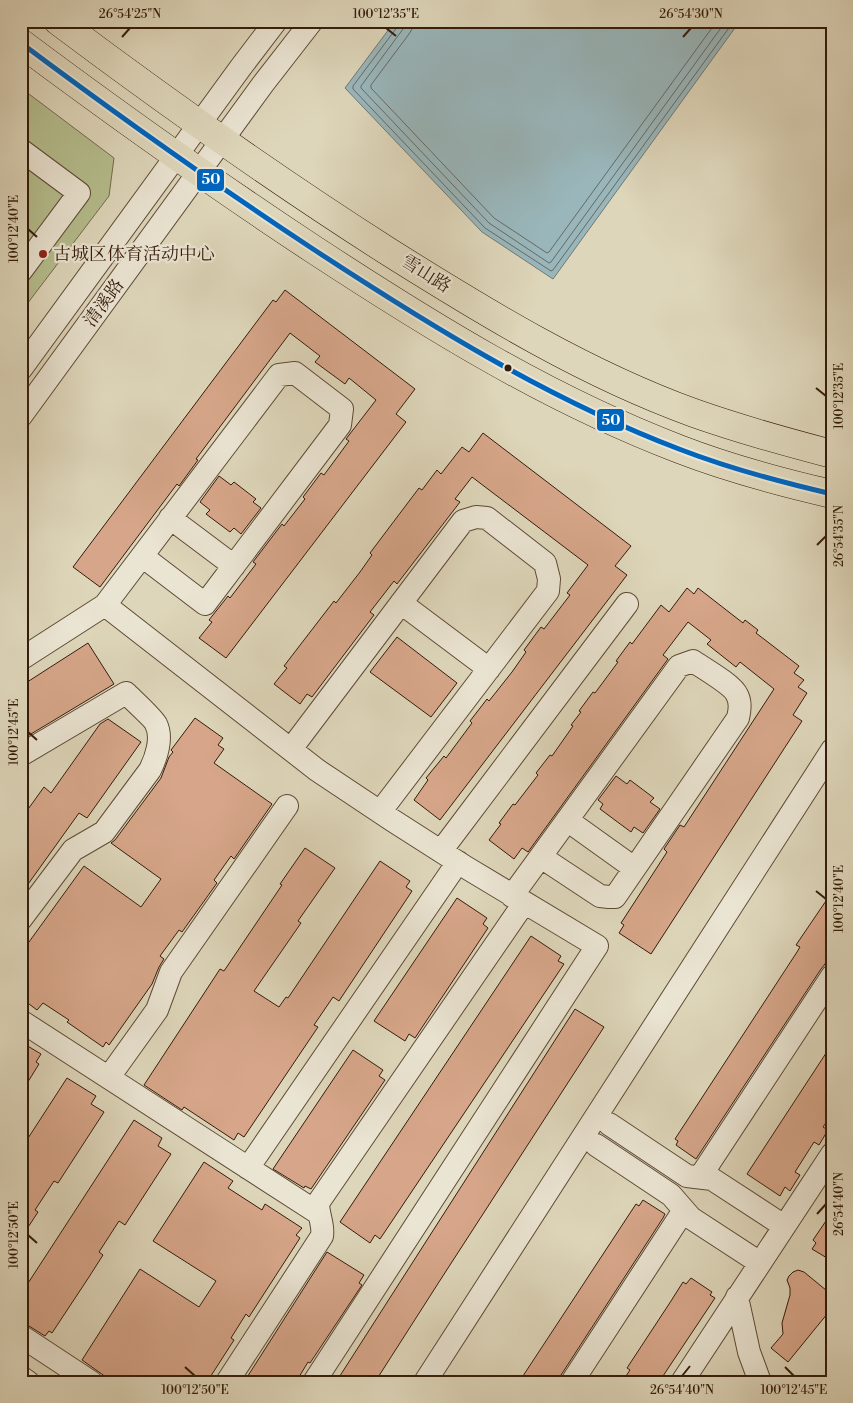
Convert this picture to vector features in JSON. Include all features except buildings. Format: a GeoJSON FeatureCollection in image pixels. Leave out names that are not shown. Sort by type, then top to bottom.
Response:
{"type":"FeatureCollection","features":[{"type":"Feature","properties":{"kind":"main road","name":"雪山路"},"geometry":{"type":"LineString","coordinates":[[58,21],[199,124],[290,187],[408,264],[511,326],[554,350],[694,413],[785,442],[832,454]]}},
{"type":"Feature","properties":{"kind":"main road"},"geometry":{"type":"LineString","coordinates":[[21,43],[176,156],[268,219],[395,302],[491,360],[614,422],[680,449],[774,479],[832,494]]}},
{"type":"Feature","properties":{"kind":"street","name":"清溪路"},"geometry":{"type":"LineString","coordinates":[[21,369],[276,21]]}},
{"type":"Feature","properties":{"kind":"street","name":"清溪路"},"geometry":{"type":"LineString","coordinates":[[21,416],[263,84],[312,21]]}},
{"type":"Feature","properties":{"kind":"street"},"geometry":{"type":"LineString","coordinates":[[21,271],[79,193],[24,159]]}},
{"type":"Feature","properties":{"kind":"street"},"geometry":{"type":"LineString","coordinates":[[21,659],[105,605],[170,518],[279,375],[295,373],[342,409],[340,425],[205,604],[142,556]]}},
{"type":"Feature","properties":{"kind":"street"},"geometry":{"type":"LineString","coordinates":[[290,749],[463,521],[476,517],[486,518],[544,563],[550,578],[548,591],[380,812]]}},
{"type":"Feature","properties":{"kind":"street"},"geometry":{"type":"LineString","coordinates":[[170,518],[234,566]]}},
{"type":"Feature","properties":{"kind":"street"},"geometry":{"type":"LineString","coordinates":[[401,603],[489,669]]}},
{"type":"Feature","properties":{"kind":"street"},"geometry":{"type":"LineString","coordinates":[[248,1168],[450,857],[627,604]]}},
{"type":"Feature","properties":{"kind":"street"},"geometry":{"type":"LineString","coordinates":[[105,605],[317,770],[450,857],[597,946],[314,1382]]}},
{"type":"Feature","properties":{"kind":"street"},"geometry":{"type":"LineString","coordinates":[[227,1382],[322,1236],[324,1229],[318,1214],[318,1203],[518,899],[541,857],[679,666],[693,661],[735,690],[740,702],[738,718],[614,897],[600,896],[541,857]]}},
{"type":"Feature","properties":{"kind":"street"},"geometry":{"type":"LineString","coordinates":[[21,755],[126,693],[156,724],[158,748],[150,770],[104,832],[73,850],[21,918]]}},
{"type":"Feature","properties":{"kind":"street"},"geometry":{"type":"LineString","coordinates":[[426,1382],[832,750]]}},
{"type":"Feature","properties":{"kind":"street"},"geometry":{"type":"LineString","coordinates":[[444,1382],[832,779]]}},
{"type":"Feature","properties":{"kind":"street"},"geometry":{"type":"LineString","coordinates":[[110,1077],[157,1010],[171,972],[287,806]]}},
{"type":"Feature","properties":{"kind":"street"},"geometry":{"type":"LineString","coordinates":[[567,820],[634,868]]}},
{"type":"Feature","properties":{"kind":"street"},"geometry":{"type":"LineString","coordinates":[[572,1382],[681,1206],[678,1194],[680,1188],[689,1179],[697,1177],[832,976]]}},
{"type":"Feature","properties":{"kind":"street"},"geometry":{"type":"LineString","coordinates":[[21,1021],[110,1077],[318,1214]]}},
{"type":"Feature","properties":{"kind":"street"},"geometry":{"type":"LineString","coordinates":[[609,1124],[688,1176],[712,1179],[784,1226]]}},
{"type":"Feature","properties":{"kind":"street"},"geometry":{"type":"LineString","coordinates":[[596,1145],[671,1195],[691,1218],[760,1264]]}},
{"type":"Feature","properties":{"kind":"street"},"geometry":{"type":"LineString","coordinates":[[682,1382],[832,1154]]}},
{"type":"Feature","properties":{"kind":"street"},"geometry":{"type":"LineString","coordinates":[[737,1298],[749,1352],[760,1382]]}},
{"type":"Feature","properties":{"kind":"street"},"geometry":{"type":"LineString","coordinates":[[21,1336],[90,1382]]}},
{"type":"Feature","properties":{"kind":"street"},"geometry":{"type":"LineString","coordinates":[[21,1377],[28,1382]]}},
{"type":"Feature","properties":{"kind":"green space","name":"古城区体育活动中心"},"geometry":{"type":"Polygon","coordinates":[[[21,88],[114,158],[109,196],[21,312],[21,88]]]}},
{"type":"Feature","properties":{"kind":"water"},"geometry":{"type":"Polygon","coordinates":[[[395,21],[740,21],[553,279],[482,232],[345,88],[395,21]]]}},
{"type":"Feature","properties":{"kind":"transit line","name":"50"},"geometry":{"type":"LineString","coordinates":[[21,43],[165,148],[276,224],[401,305],[490,359],[583,407],[679,449],[754,474],[832,494]]}},
{"type":"Feature","properties":{"kind":"place","name":"古城区体育活动中心"},"geometry":{"type":"Point","coordinates":[43,254]}}]}
